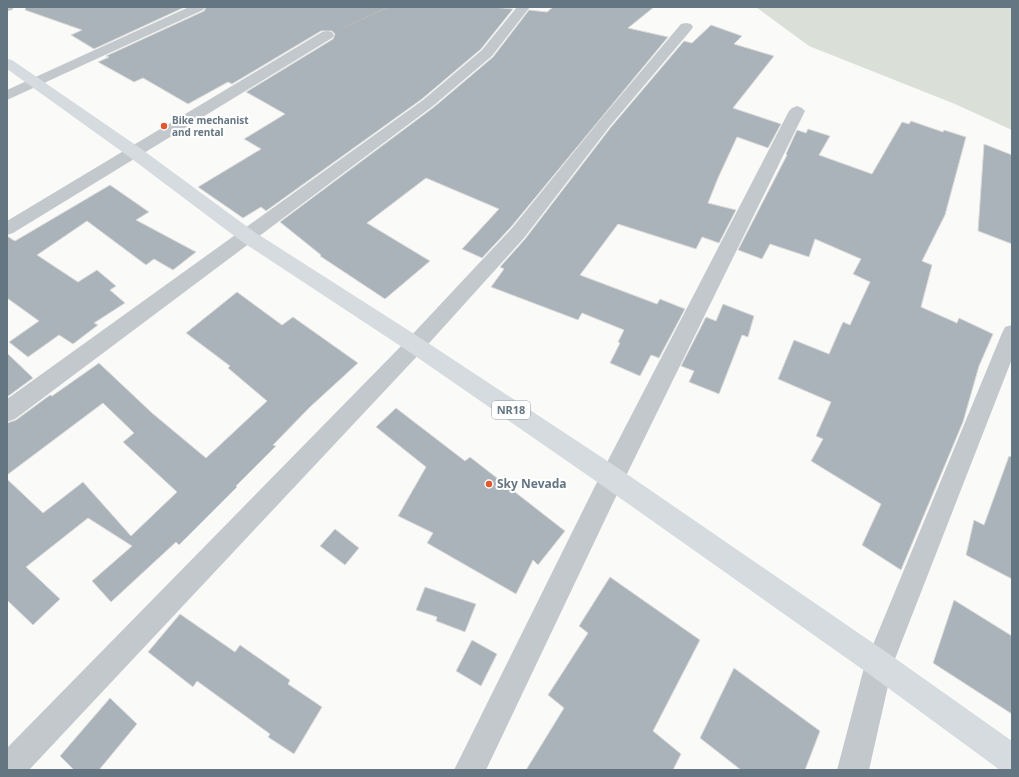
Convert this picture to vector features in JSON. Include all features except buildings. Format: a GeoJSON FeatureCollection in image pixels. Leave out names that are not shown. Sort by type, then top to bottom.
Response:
{"type":"FeatureCollection","features":[{"type":"Feature","properties":{"kind":"main road","name":"NR18"},"geometry":{"type":"LineString","coordinates":[[7,63],[134,152],[247,236],[415,345],[612,478],[879,664],[1012,760]]}},
{"type":"Feature","properties":{"kind":"street"},"geometry":{"type":"LineString","coordinates":[[7,96],[199,7]]}},
{"type":"Feature","properties":{"kind":"street"},"geometry":{"type":"LineString","coordinates":[[7,412],[428,103],[487,53],[524,7]]}},
{"type":"Feature","properties":{"kind":"street"},"geometry":{"type":"LineString","coordinates":[[7,770],[415,345],[518,233],[605,123],[686,28]]}},
{"type":"Feature","properties":{"kind":"street"},"geometry":{"type":"LineString","coordinates":[[7,229],[327,35]]}},
{"type":"Feature","properties":{"kind":"street"},"geometry":{"type":"LineString","coordinates":[[470,770],[612,478],[797,111]]}},
{"type":"Feature","properties":{"kind":"street"},"geometry":{"type":"LineString","coordinates":[[853,770],[879,664],[1012,333]]}},
{"type":"Feature","properties":{"kind":"path"},"geometry":{"type":"LineString","coordinates":[[327,35],[389,7]]}},
{"type":"Feature","properties":{"kind":"shaded area"},"geometry":{"type":"Polygon","coordinates":[[[756,7],[1012,7],[1012,130],[955,104],[809,46],[756,7]]]}},
{"type":"Feature","properties":{"kind":"place","name":"Bike mechanist and rental"},"geometry":{"type":"Point","coordinates":[164,126]}},
{"type":"Feature","properties":{"kind":"place","name":"Sky Nevada"},"geometry":{"type":"Point","coordinates":[489,484]}}]}
